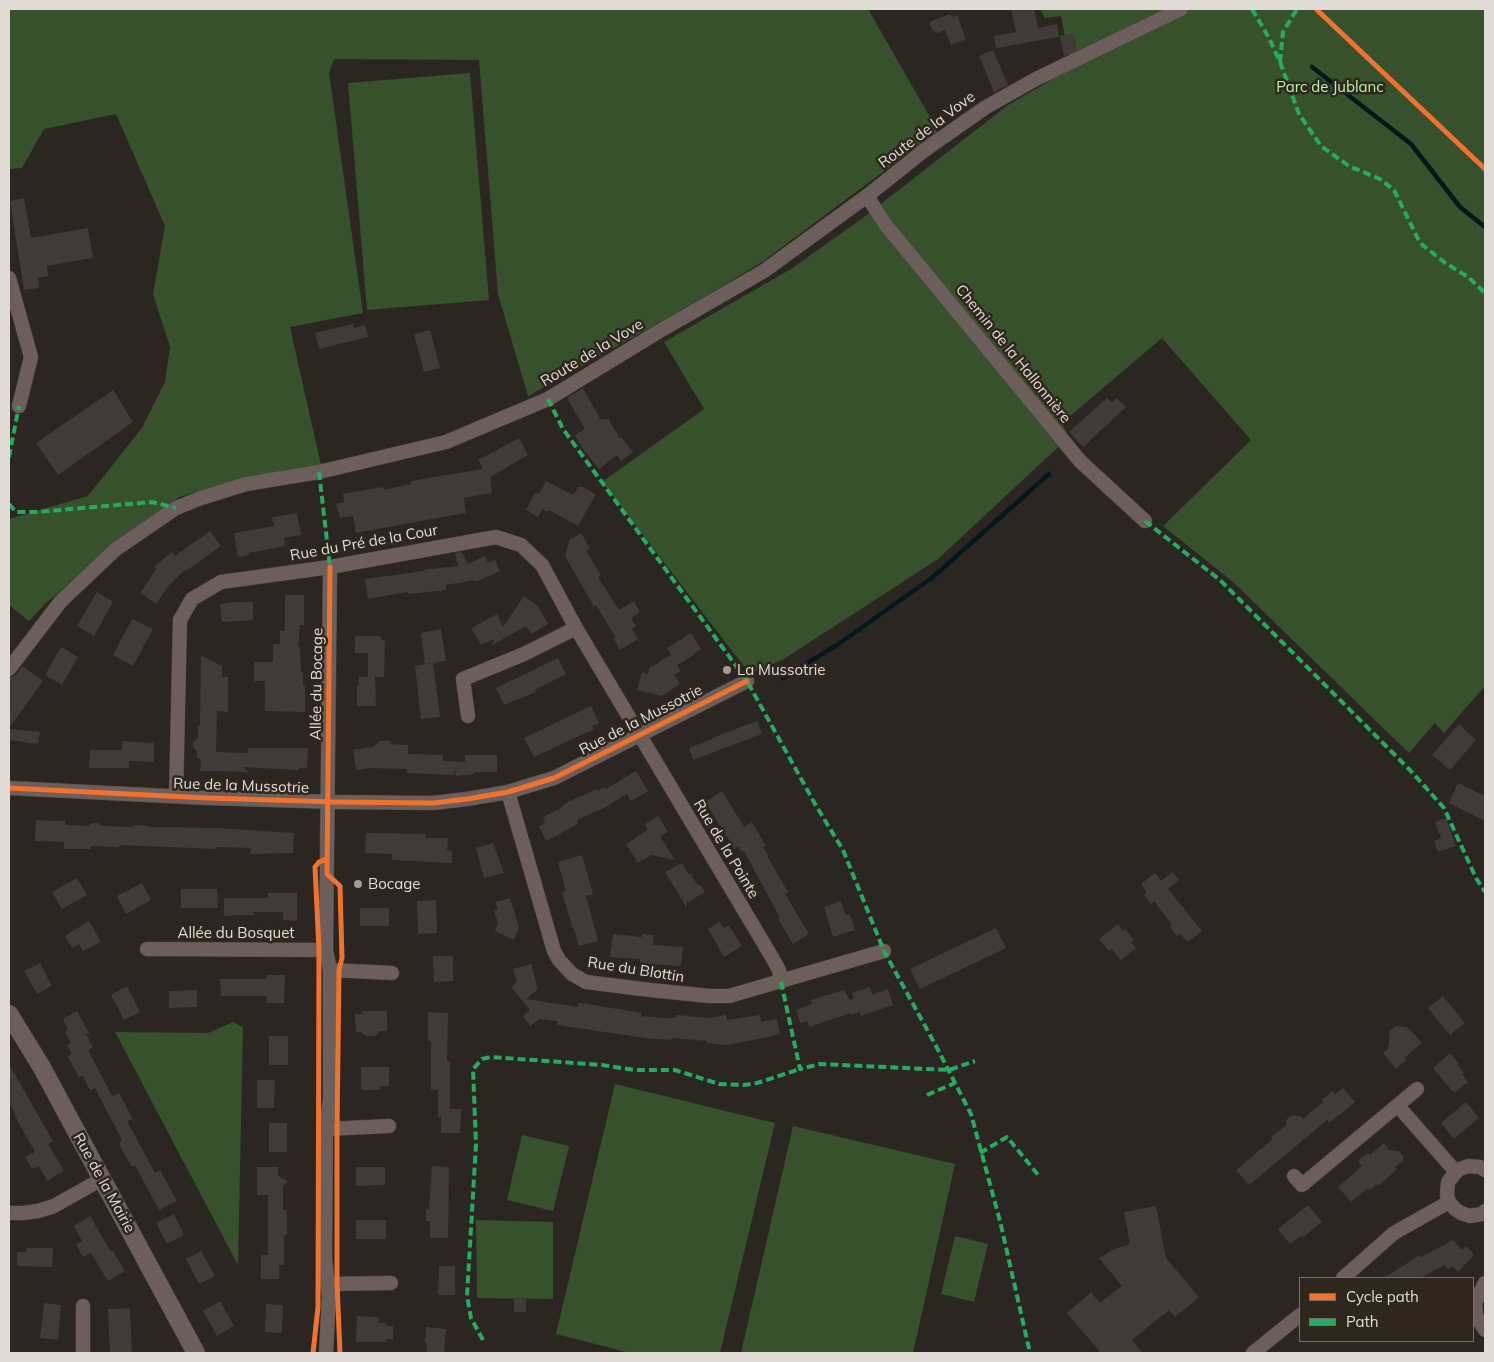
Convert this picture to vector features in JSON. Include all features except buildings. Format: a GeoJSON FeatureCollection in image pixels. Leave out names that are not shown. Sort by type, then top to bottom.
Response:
{"type":"FeatureCollection","features":[{"type":"Feature","properties":{"kind":"street","name":"Route de la Vove"},"geometry":{"type":"LineString","coordinates":[[9,669],[61,601],[116,548],[176,508],[246,484],[319,472],[446,442],[548,399],[658,332],[764,271],[868,196],[926,149],[986,107],[1036,80],[1182,9]]}},
{"type":"Feature","properties":{"kind":"street","name":"Chemin de la Hallonnière"},"geometry":{"type":"LineString","coordinates":[[868,196],[885,224],[1080,461],[1145,521]]}},
{"type":"Feature","properties":{"kind":"street"},"geometry":{"type":"LineString","coordinates":[[9,278],[30,357],[19,406]]}},
{"type":"Feature","properties":{"kind":"street","name":"Rue du Pré de la Cour"},"geometry":{"type":"LineString","coordinates":[[176,796],[180,620],[192,599],[221,582],[330,567],[496,537],[521,545],[542,565],[576,628],[639,735]]}},
{"type":"Feature","properties":{"kind":"street","name":"Allée du Bocage"},"geometry":{"type":"LineString","coordinates":[[326,1353],[329,1296],[325,1258],[326,1129],[330,1099],[330,970],[326,950],[330,567]]}},
{"type":"Feature","properties":{"kind":"street"},"geometry":{"type":"LineString","coordinates":[[468,716],[463,679],[524,654],[576,628]]}},
{"type":"Feature","properties":{"kind":"street","name":"Rue de la Mussotrie"},"geometry":{"type":"LineString","coordinates":[[9,788],[176,796],[433,803],[508,792],[554,778],[747,681]]}},
{"type":"Feature","properties":{"kind":"street","name":"Rue de la Pointe"},"geometry":{"type":"LineString","coordinates":[[639,735],[779,970],[781,982]]}},
{"type":"Feature","properties":{"kind":"street","name":"Rue du Blottin"},"geometry":{"type":"LineString","coordinates":[[508,792],[554,951],[559,960],[572,974],[586,982],[710,996],[729,996],[884,951]]}},
{"type":"Feature","properties":{"kind":"street","name":"Allée du Bosquet"},"geometry":{"type":"LineString","coordinates":[[147,949],[326,950]]}},
{"type":"Feature","properties":{"kind":"street"},"geometry":{"type":"LineString","coordinates":[[330,970],[392,973]]}},
{"type":"Feature","properties":{"kind":"street","name":"Rue de la Mairie"},"geometry":{"type":"LineString","coordinates":[[9,1014],[41,1066],[196,1353]]}},
{"type":"Feature","properties":{"kind":"street"},"geometry":{"type":"LineString","coordinates":[[1294,1176],[1302,1185],[1417,1090]]}},
{"type":"Feature","properties":{"kind":"street"},"geometry":{"type":"LineString","coordinates":[[1398,1106],[1456,1172]]}},
{"type":"Feature","properties":{"kind":"street"},"geometry":{"type":"LineString","coordinates":[[326,1129],[389,1126]]}},
{"type":"Feature","properties":{"kind":"street"},"geometry":{"type":"LineString","coordinates":[[1484,1215],[1470,1216],[1461,1213],[1449,1202],[1447,1195],[1448,1182],[1456,1172],[1468,1166],[1480,1167],[1485,1170]]}},
{"type":"Feature","properties":{"kind":"street"},"geometry":{"type":"LineString","coordinates":[[9,1213],[23,1214],[54,1206],[102,1179]]}},
{"type":"Feature","properties":{"kind":"street"},"geometry":{"type":"LineString","coordinates":[[1344,1277],[1394,1233],[1449,1202]]}},
{"type":"Feature","properties":{"kind":"street"},"geometry":{"type":"LineString","coordinates":[[327,1284],[392,1283]]}},
{"type":"Feature","properties":{"kind":"street"},"geometry":{"type":"LineString","coordinates":[[1485,1283],[1475,1303],[1476,1316],[1485,1330]]}},
{"type":"Feature","properties":{"kind":"street"},"geometry":{"type":"LineString","coordinates":[[82,1306],[83,1353]]}},
{"type":"Feature","properties":{"kind":"street"},"geometry":{"type":"LineString","coordinates":[[1253,1353],[1299,1316]]}},
{"type":"Feature","properties":{"kind":"green space"},"geometry":{"type":"Polygon","coordinates":[[[9,9],[868,9],[938,131],[762,262],[691,305],[528,396],[498,294],[479,60],[334,59],[329,73],[363,313],[290,327],[321,465],[230,482],[179,497],[104,552],[45,604],[29,621],[9,605],[9,519],[88,496],[142,428],[165,382],[170,347],[153,294],[165,226],[116,114],[44,129],[22,168],[9,169],[9,9]]]}},
{"type":"Feature","properties":{"kind":"green space","name":"Parc de Jublanc"},"geometry":{"type":"Polygon","coordinates":[[[1040,9],[1485,9],[1485,686],[1444,733],[1435,723],[1409,753],[1232,581],[1163,526],[1251,440],[1162,338],[1062,423],[1069,437],[938,559],[784,659],[750,674],[602,482],[704,409],[664,342],[791,269],[864,217],[1008,105],[1139,29],[1069,57],[1061,16],[1045,18],[1040,9]]]}},
{"type":"Feature","properties":{"kind":"green space"},"geometry":{"type":"Polygon","coordinates":[[[470,73],[489,300],[367,310],[348,83],[470,73]]]}},
{"type":"Feature","properties":{"kind":"green space"},"geometry":{"type":"Polygon","coordinates":[[[233,1022],[243,1027],[238,1265],[115,1032],[208,1033],[233,1022]]]}},
{"type":"Feature","properties":{"kind":"green space"},"geometry":{"type":"Polygon","coordinates":[[[615,1084],[775,1123],[720,1353],[630,1353],[556,1334],[615,1084]]]}},
{"type":"Feature","properties":{"kind":"green space"},"geometry":{"type":"Polygon","coordinates":[[[793,1126],[955,1164],[913,1353],[741,1353],[793,1126]]]}},
{"type":"Feature","properties":{"kind":"green space"},"geometry":{"type":"Polygon","coordinates":[[[522,1135],[569,1146],[553,1211],[507,1200],[522,1135]]]}},
{"type":"Feature","properties":{"kind":"green space"},"geometry":{"type":"Polygon","coordinates":[[[476,1220],[553,1222],[553,1299],[477,1298],[476,1220]]]}},
{"type":"Feature","properties":{"kind":"green space"},"geometry":{"type":"Polygon","coordinates":[[[955,1236],[988,1244],[974,1302],[941,1294],[955,1236]]]}},
{"type":"Feature","properties":{"kind":"waterway"},"geometry":{"type":"LineString","coordinates":[[1312,67],[1411,144],[1460,207],[1485,227]]}},
{"type":"Feature","properties":{"kind":"waterway"},"geometry":{"type":"LineString","coordinates":[[783,678],[837,645],[933,577],[1049,474]]}},
{"type":"Feature","properties":{"kind":"marked path"},"geometry":{"type":"LineString","coordinates":[[1252,9],[1280,62],[1299,114],[1321,146],[1349,166],[1380,179],[1394,190],[1420,243],[1444,262],[1468,277],[1485,295]]}},
{"type":"Feature","properties":{"kind":"marked path"},"geometry":{"type":"LineString","coordinates":[[1280,62],[1283,32],[1297,9]]}},
{"type":"Feature","properties":{"kind":"marked path"},"geometry":{"type":"LineString","coordinates":[[548,399],[563,429],[747,681],[815,804],[843,850],[884,951],[971,1114],[1000,1221],[1030,1353]]}},
{"type":"Feature","properties":{"kind":"marked path"},"geometry":{"type":"LineString","coordinates":[[9,457],[19,406]]}},
{"type":"Feature","properties":{"kind":"marked path"},"geometry":{"type":"LineString","coordinates":[[319,472],[330,567]]}},
{"type":"Feature","properties":{"kind":"marked path"},"geometry":{"type":"LineString","coordinates":[[9,504],[16,512],[37,512],[152,502],[176,508]]}},
{"type":"Feature","properties":{"kind":"marked path"},"geometry":{"type":"LineString","coordinates":[[1145,521],[1220,580],[1410,770],[1444,808],[1476,878],[1485,892]]}},
{"type":"Feature","properties":{"kind":"marked path"},"geometry":{"type":"LineString","coordinates":[[781,982],[800,1069],[820,1064],[949,1070],[975,1061]]}},
{"type":"Feature","properties":{"kind":"marked path"},"geometry":{"type":"LineString","coordinates":[[483,1340],[471,1318],[467,1296],[476,1144],[473,1069],[482,1059],[491,1057],[602,1065],[634,1070],[675,1070],[719,1084],[744,1085],[757,1083],[800,1069]]}},
{"type":"Feature","properties":{"kind":"marked path"},"geometry":{"type":"LineString","coordinates":[[927,1095],[955,1083]]}},
{"type":"Feature","properties":{"kind":"marked path"},"geometry":{"type":"LineString","coordinates":[[980,1153],[1007,1137],[1039,1176]]}},
{"type":"Feature","properties":{"kind":"cycle path"},"geometry":{"type":"LineString","coordinates":[[1316,9],[1485,169]]}},
{"type":"Feature","properties":{"kind":"cycle path"},"geometry":{"type":"LineString","coordinates":[[330,567],[327,874],[340,886],[342,958],[339,970],[337,1129],[337,1283],[340,1353]]}},
{"type":"Feature","properties":{"kind":"cycle path"},"geometry":{"type":"LineString","coordinates":[[9,788],[207,798],[336,802],[433,803],[467,799],[508,792],[554,778],[747,681]]}},
{"type":"Feature","properties":{"kind":"cycle path"},"geometry":{"type":"LineString","coordinates":[[313,1353],[318,1307],[319,950],[315,867],[319,862],[327,859]]}},
{"type":"Feature","properties":{"kind":"place","name":"La Mussotrie"},"geometry":{"type":"Point","coordinates":[727,670]}},
{"type":"Feature","properties":{"kind":"place","name":"Bocage"},"geometry":{"type":"Point","coordinates":[358,884]}}]}
